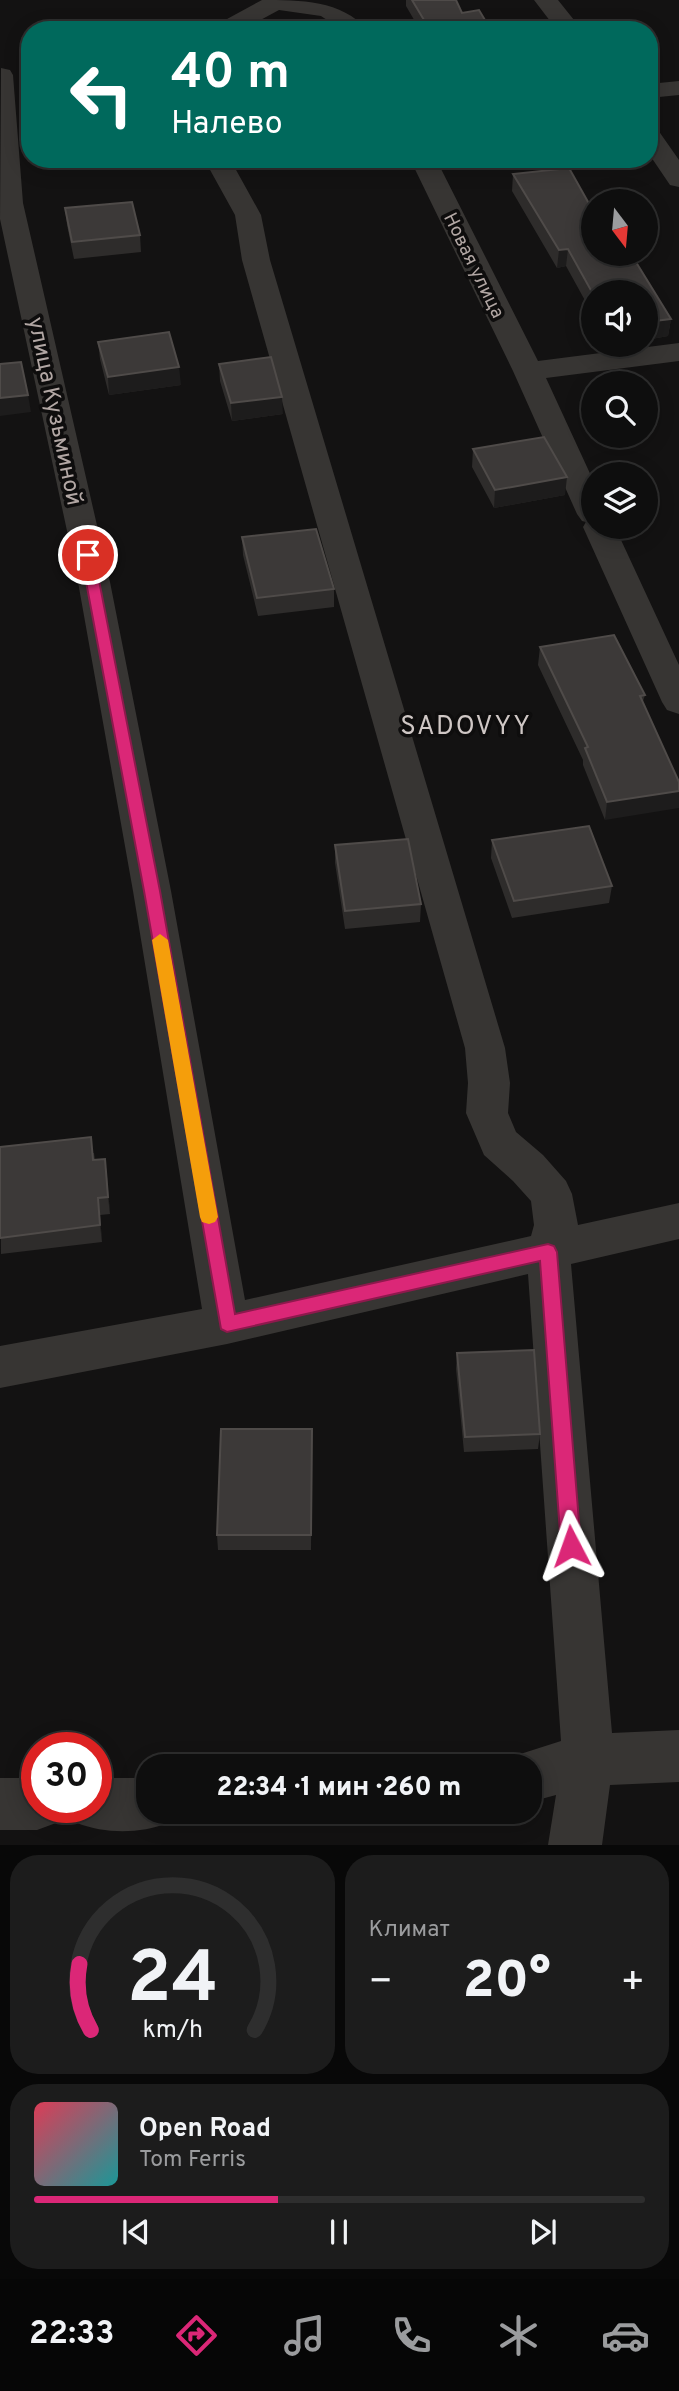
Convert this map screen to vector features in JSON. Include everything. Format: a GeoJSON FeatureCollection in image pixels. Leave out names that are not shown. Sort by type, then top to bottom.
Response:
{"type":"FeatureCollection","features":[{"type":"Feature","properties":{"kind":"street"},"geometry":{"type":"LineString","coordinates":[[546,0],[563,21]]}},
{"type":"Feature","properties":{"kind":"street"},"geometry":{"type":"LineString","coordinates":[[240,21],[275,2],[313,6],[349,21]]}},
{"type":"Feature","properties":{"kind":"street","name":"улица Кузьминой"},"geometry":{"type":"LineString","coordinates":[[7,74],[10,203],[94,582],[152,891],[227,1324]]}},
{"type":"Feature","properties":{"kind":"street"},"geometry":{"type":"LineString","coordinates":[[658,90],[679,88]]}},
{"type":"Feature","properties":{"kind":"street"},"geometry":{"type":"LineString","coordinates":[[658,148],[679,179]]}},
{"type":"Feature","properties":{"kind":"street"},"geometry":{"type":"LineString","coordinates":[[222,168],[248,215],[256,260],[485,1048],[489,1083],[487,1113],[499,1143],[528,1168],[551,1194],[556,1225],[548,1252],[588,1760],[575,1845]]}},
{"type":"Feature","properties":{"kind":"street","name":"Новая улица"},"geometry":{"type":"LineString","coordinates":[[426,168],[528,371],[581,488]]}},
{"type":"Feature","properties":{"kind":"street"},"geometry":{"type":"LineString","coordinates":[[528,371],[679,352]]}},
{"type":"Feature","properties":{"kind":"street"},"geometry":{"type":"LineString","coordinates":[[604,539],[679,702]]}},
{"type":"Feature","properties":{"kind":"street"},"geometry":{"type":"LineString","coordinates":[[0,1367],[227,1324],[679,1221]]}},
{"type":"Feature","properties":{"kind":"street"},"geometry":{"type":"LineString","coordinates":[[542,1773],[588,1760],[679,1756]]}},
{"type":"Feature","properties":{"kind":"street"},"geometry":{"type":"LineString","coordinates":[[0,1804],[21,1804]]}},
{"type":"Feature","properties":{"kind":"street"},"geometry":{"type":"LineString","coordinates":[[112,1804],[136,1804]]}},
{"type":"Feature","properties":{"kind":"building"},"geometry":{"type":"Polygon","coordinates":[[[412,0],[456,0],[462,13],[479,10],[486,21],[425,21],[412,0]]]}},
{"type":"Feature","properties":{"kind":"building"},"geometry":{"type":"Polygon","coordinates":[[[569,168],[581,189],[581,266],[638,266],[647,280],[585,280],[568,249],[559,250],[513,174],[569,168]]]}},
{"type":"Feature","properties":{"kind":"building"},"geometry":{"type":"Polygon","coordinates":[[[132,202],[140,235],[72,242],[65,208],[132,202]]]}},
{"type":"Feature","properties":{"kind":"building"},"geometry":{"type":"Polygon","coordinates":[[[658,298],[671,319],[658,321],[658,298]]]}},
{"type":"Feature","properties":{"kind":"building"},"geometry":{"type":"Polygon","coordinates":[[[169,332],[179,367],[108,377],[98,342],[169,332]]]}},
{"type":"Feature","properties":{"kind":"building"},"geometry":{"type":"Polygon","coordinates":[[[271,357],[282,397],[231,403],[219,364],[271,357]]]}},
{"type":"Feature","properties":{"kind":"building"},"geometry":{"type":"Polygon","coordinates":[[[21,362],[28,395],[0,398],[0,364],[21,362]]]}},
{"type":"Feature","properties":{"kind":"building"},"geometry":{"type":"Polygon","coordinates":[[[544,437],[567,477],[495,490],[473,449],[544,437]]]}},
{"type":"Feature","properties":{"kind":"building"},"geometry":{"type":"Polygon","coordinates":[[[316,529],[334,589],[257,598],[242,537],[316,529]]]}},
{"type":"Feature","properties":{"kind":"building"},"geometry":{"type":"Polygon","coordinates":[[[614,635],[645,695],[640,696],[679,782],[679,791],[607,802],[585,748],[588,747],[540,647],[614,635]]]}},
{"type":"Feature","properties":{"kind":"building"},"geometry":{"type":"Polygon","coordinates":[[[589,826],[612,886],[514,901],[492,840],[589,826]]]}},
{"type":"Feature","properties":{"kind":"building"},"geometry":{"type":"Polygon","coordinates":[[[408,839],[421,904],[345,911],[335,845],[408,839]]]}},
{"type":"Feature","properties":{"kind":"building"},"geometry":{"type":"Polygon","coordinates":[[[91,1137],[93,1160],[105,1159],[108,1197],[98,1198],[100,1225],[0,1238],[0,1147],[91,1137]]]}},
{"type":"Feature","properties":{"kind":"building"},"geometry":{"type":"Polygon","coordinates":[[[534,1350],[540,1434],[465,1437],[457,1353],[534,1350]]]}},
{"type":"Feature","properties":{"kind":"building"},"geometry":{"type":"Polygon","coordinates":[[[221,1429],[312,1429],[311,1535],[217,1535],[221,1429]]]}},
{"type":"Feature","properties":{"kind":"slow traffic"},"geometry":{"type":"LineString","coordinates":[[160,940],[209,1217]]}},
{"type":"Feature","properties":{"kind":"district","name":"SADOVYY"},"geometry":{"type":"Point","coordinates":[466,725]}},
{"type":"Feature","properties":{"kind":"route"},"geometry":{"type":"LineString","coordinates":[[88,555],[152,891],[227,1324],[548,1252],[571,1546]]}}]}
